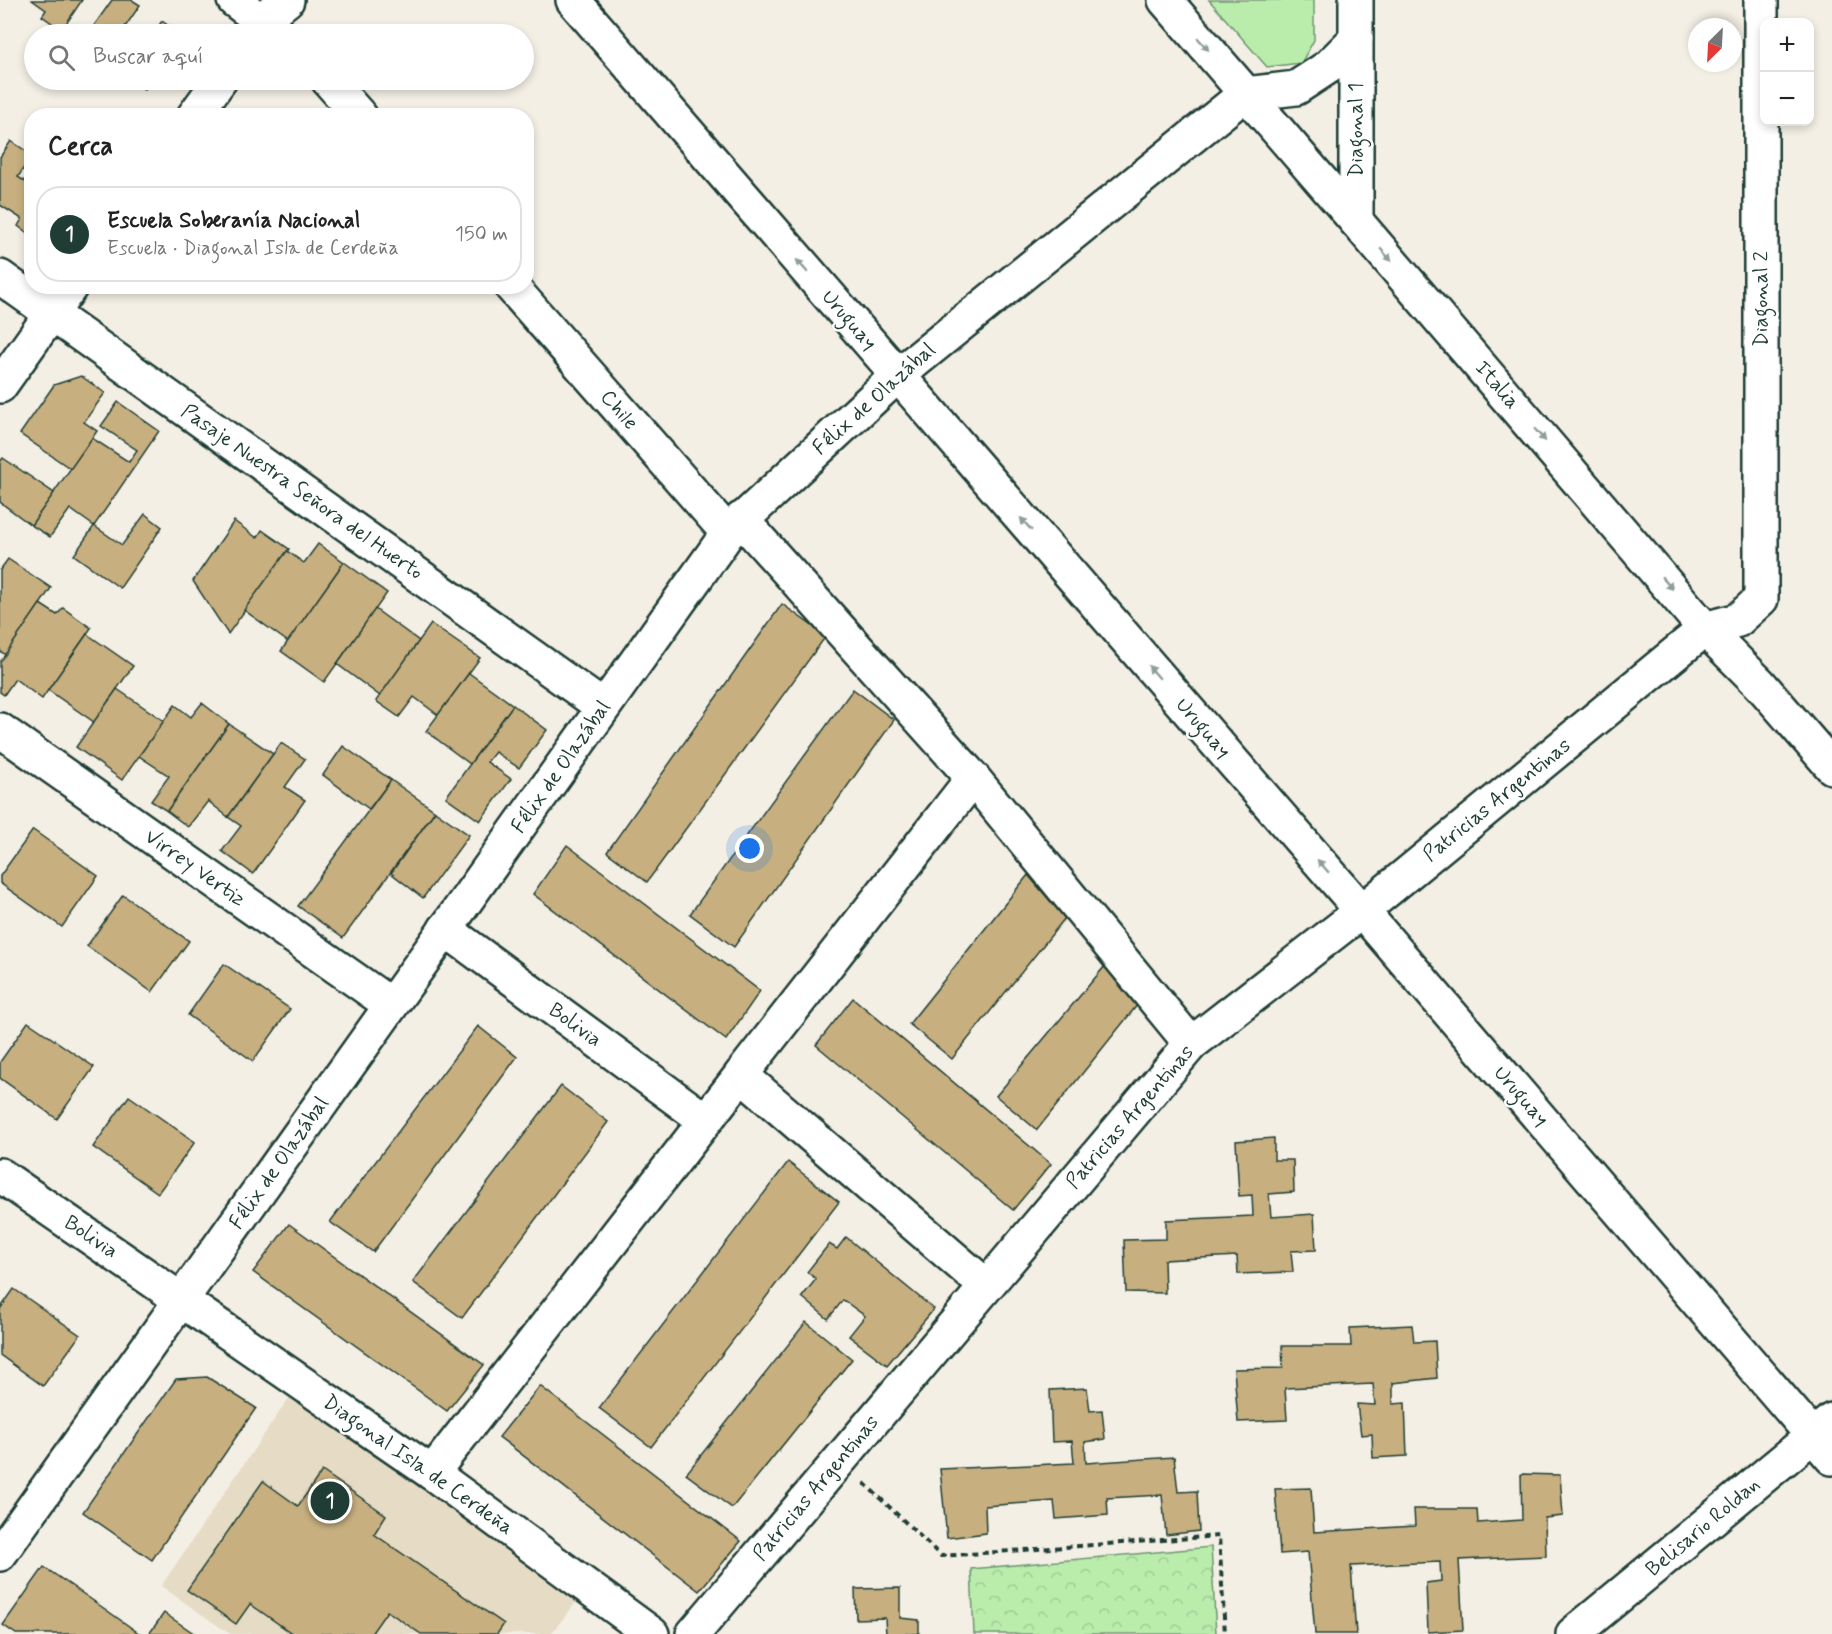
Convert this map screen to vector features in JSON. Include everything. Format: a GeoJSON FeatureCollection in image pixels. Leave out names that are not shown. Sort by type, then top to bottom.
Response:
{"type":"FeatureCollection","features":[{"type":"Feature","properties":{"kind":"street"},"geometry":{"type":"LineString","coordinates":[[234,0],[258,24]]}},
{"type":"Feature","properties":{"kind":"street"},"geometry":{"type":"LineString","coordinates":[[269,24],[287,0]]}},
{"type":"Feature","properties":{"kind":"street","name":"Uruguay"},"geometry":{"type":"LineString","coordinates":[[573,0],[1362,911],[1826,1438]]}},
{"type":"Feature","properties":{"kind":"street","name":"Italia"},"geometry":{"type":"LineString","coordinates":[[1165,0],[1705,629],[1760,684],[1832,767]]}},
{"type":"Feature","properties":{"kind":"street","name":"Diagonal 1"},"geometry":{"type":"LineString","coordinates":[[1356,0],[1356,220]]}},
{"type":"Feature","properties":{"kind":"street","name":"Diagonal 2"},"geometry":{"type":"LineString","coordinates":[[1761,0],[1761,599]]}},
{"type":"Feature","properties":{"kind":"street","name":"Diagonal 1"},"geometry":{"type":"LineString","coordinates":[[1245,94],[1296,88],[1328,67],[1356,39]]}},
{"type":"Feature","properties":{"kind":"street"},"geometry":{"type":"LineString","coordinates":[[200,108],[213,90]]}},
{"type":"Feature","properties":{"kind":"street"},"geometry":{"type":"LineString","coordinates":[[337,90],[353,108]]}},
{"type":"Feature","properties":{"kind":"street","name":"Félix de Olazábal"},"geometry":{"type":"LineString","coordinates":[[0,1554],[603,707],[735,526],[897,376],[1245,94]]}},
{"type":"Feature","properties":{"kind":"street","name":"Pasaje Nuestra Señora del Huerto"},"geometry":{"type":"LineString","coordinates":[[0,277],[603,707]]}},
{"type":"Feature","properties":{"kind":"street"},"geometry":{"type":"LineString","coordinates":[[0,386],[65,294]]}},
{"type":"Feature","properties":{"kind":"street","name":"Chile"},"geometry":{"type":"LineString","coordinates":[[518,294],[974,778],[1191,1044]]}},
{"type":"Feature","properties":{"kind":"street","name":"Patricias Argentinas"},"geometry":{"type":"LineString","coordinates":[[693,1634],[1191,1044],[1362,911],[1705,629],[1738,620],[1761,599]]}},
{"type":"Feature","properties":{"kind":"street","name":"Virrey Vertiz"},"geometry":{"type":"LineString","coordinates":[[0,730],[391,1005]]}},
{"type":"Feature","properties":{"kind":"street"},"geometry":{"type":"LineString","coordinates":[[432,1473],[705,1120],[974,778]]}},
{"type":"Feature","properties":{"kind":"street","name":"Bolivia"},"geometry":{"type":"LineString","coordinates":[[445,929],[705,1120]]}},
{"type":"Feature","properties":{"kind":"street"},"geometry":{"type":"LineString","coordinates":[[741,1075],[986,1286]]}},
{"type":"Feature","properties":{"kind":"street","name":"Bolivia"},"geometry":{"type":"LineString","coordinates":[[0,1175],[182,1299]]}},
{"type":"Feature","properties":{"kind":"street","name":"Diagonal Isla de Cerdeña"},"geometry":{"type":"LineString","coordinates":[[182,1299],[432,1473],[652,1634]]}},
{"type":"Feature","properties":{"kind":"street","name":"Belisario Roldan"},"geometry":{"type":"LineString","coordinates":[[1573,1634],[1826,1438]]}},
{"type":"Feature","properties":{"kind":"path"},"geometry":{"type":"LineString","coordinates":[[839,1460],[940,1556],[1219,1536],[1225,1634]]}},
{"type":"Feature","properties":{"kind":"shaded area"},"geometry":{"type":"Polygon","coordinates":[[[293,1392],[578,1600],[551,1634],[230,1634],[161,1586],[293,1392]]]}},
{"type":"Feature","properties":{"kind":"green space"},"geometry":{"type":"Polygon","coordinates":[[[1209,0],[1314,0],[1314,40],[1301,63],[1267,67],[1209,0]]]}},
{"type":"Feature","properties":{"kind":"green space"},"geometry":{"type":"Polygon","coordinates":[[[1211,1547],[1216,1634],[974,1634],[971,1569],[1211,1547]]]}},
{"type":"Feature","properties":{"kind":"building"},"geometry":{"type":"Polygon","coordinates":[[[32,0],[82,0],[66,24],[53,24],[42,16],[46,10],[32,0]]]}},
{"type":"Feature","properties":{"kind":"building"},"geometry":{"type":"Polygon","coordinates":[[[112,0],[132,0],[140,5],[127,24],[95,24],[112,0]]]}},
{"type":"Feature","properties":{"kind":"building"},"geometry":{"type":"Polygon","coordinates":[[[11,141],[24,150],[24,168],[18,177],[24,181],[24,230],[18,226],[22,219],[0,205],[0,157],[11,141]]]}},
{"type":"Feature","properties":{"kind":"building"},"geometry":{"type":"Polygon","coordinates":[[[81,376],[105,393],[84,422],[97,431],[71,469],[20,434],[54,385],[81,376]]]}},
{"type":"Feature","properties":{"kind":"building"},"geometry":{"type":"Polygon","coordinates":[[[118,402],[159,431],[94,526],[70,509],[50,537],[31,525],[92,438],[129,462],[137,450],[101,426],[118,402]]]}},
{"type":"Feature","properties":{"kind":"building"},"geometry":{"type":"Polygon","coordinates":[[[3,458],[54,493],[31,525],[0,502],[0,462],[3,458]]]}},
{"type":"Feature","properties":{"kind":"building"},"geometry":{"type":"Polygon","coordinates":[[[145,514],[162,527],[120,588],[74,555],[94,526],[122,545],[145,514]]]}},
{"type":"Feature","properties":{"kind":"building"},"geometry":{"type":"Polygon","coordinates":[[[234,521],[257,538],[262,530],[289,549],[228,634],[193,581],[234,521]]]}},
{"type":"Feature","properties":{"kind":"building"},"geometry":{"type":"Polygon","coordinates":[[[318,544],[344,562],[288,642],[244,610],[287,551],[304,563],[318,544]]]}},
{"type":"Feature","properties":{"kind":"building"},"geometry":{"type":"Polygon","coordinates":[[[8,559],[51,588],[6,655],[0,651],[0,570],[8,559]]]}},
{"type":"Feature","properties":{"kind":"building"},"geometry":{"type":"Polygon","coordinates":[[[344,562],[387,593],[324,682],[281,651],[344,562]]]}},
{"type":"Feature","properties":{"kind":"building"},"geometry":{"type":"Polygon","coordinates":[[[40,604],[57,615],[63,608],[91,628],[42,699],[15,679],[4,695],[0,692],[0,662],[40,604]]]}},
{"type":"Feature","properties":{"kind":"building"},"geometry":{"type":"Polygon","coordinates":[[[782,604],[826,636],[647,882],[607,852],[782,604]]]}},
{"type":"Feature","properties":{"kind":"building"},"geometry":{"type":"Polygon","coordinates":[[[375,609],[419,641],[380,696],[337,664],[375,609]]]}},
{"type":"Feature","properties":{"kind":"building"},"geometry":{"type":"Polygon","coordinates":[[[431,624],[480,658],[438,715],[414,697],[399,717],[376,701],[431,624]]]}},
{"type":"Feature","properties":{"kind":"building"},"geometry":{"type":"Polygon","coordinates":[[[87,634],[133,666],[94,722],[48,690],[87,634]]]}},
{"type":"Feature","properties":{"kind":"building"},"geometry":{"type":"Polygon","coordinates":[[[469,673],[513,705],[470,764],[426,731],[469,673]]]}},
{"type":"Feature","properties":{"kind":"building"},"geometry":{"type":"Polygon","coordinates":[[[117,689],[164,721],[122,780],[76,747],[117,689]]]}},
{"type":"Feature","properties":{"kind":"building"},"geometry":{"type":"Polygon","coordinates":[[[853,689],[894,720],[734,947],[690,914],[853,689]]]}},
{"type":"Feature","properties":{"kind":"building"},"geometry":{"type":"Polygon","coordinates":[[[202,703],[229,724],[167,811],[151,801],[169,776],[139,756],[175,705],[191,717],[202,703]]]}},
{"type":"Feature","properties":{"kind":"building"},"geometry":{"type":"Polygon","coordinates":[[[513,705],[547,730],[519,768],[495,752],[487,762],[511,779],[480,821],[446,797],[513,705]]]}},
{"type":"Feature","properties":{"kind":"building"},"geometry":{"type":"Polygon","coordinates":[[[229,724],[273,754],[228,817],[208,801],[188,827],[167,811],[229,724]]]}},
{"type":"Feature","properties":{"kind":"building"},"geometry":{"type":"Polygon","coordinates":[[[281,743],[305,759],[285,787],[305,800],[253,874],[222,851],[241,826],[228,817],[281,743]]]}},
{"type":"Feature","properties":{"kind":"building"},"geometry":{"type":"Polygon","coordinates":[[[343,746],[391,780],[369,809],[323,775],[343,746]]]}},
{"type":"Feature","properties":{"kind":"building"},"geometry":{"type":"Polygon","coordinates":[[[391,780],[435,811],[343,938],[298,906],[391,780]]]}},
{"type":"Feature","properties":{"kind":"building"},"geometry":{"type":"Polygon","coordinates":[[[435,811],[469,835],[423,898],[391,873],[435,811]]]}},
{"type":"Feature","properties":{"kind":"building"},"geometry":{"type":"Polygon","coordinates":[[[33,830],[98,876],[62,927],[0,883],[0,876],[33,830]]]}},
{"type":"Feature","properties":{"kind":"building"},"geometry":{"type":"Polygon","coordinates":[[[567,845],[760,991],[726,1040],[533,894],[567,845]]]}},
{"type":"Feature","properties":{"kind":"building"},"geometry":{"type":"Polygon","coordinates":[[[1028,875],[1065,918],[952,1059],[909,1024],[1028,875]]]}},
{"type":"Feature","properties":{"kind":"building"},"geometry":{"type":"Polygon","coordinates":[[[123,895],[189,941],[152,992],[87,946],[123,895]]]}},
{"type":"Feature","properties":{"kind":"building"},"geometry":{"type":"Polygon","coordinates":[[[224,964],[290,1009],[253,1061],[188,1015],[224,964]]]}},
{"type":"Feature","properties":{"kind":"building"},"geometry":{"type":"Polygon","coordinates":[[[1105,966],[1138,1004],[1037,1130],[996,1096],[1105,966]]]}},
{"type":"Feature","properties":{"kind":"building"},"geometry":{"type":"Polygon","coordinates":[[[853,998],[1051,1164],[1013,1210],[816,1045],[853,998]]]}},
{"type":"Feature","properties":{"kind":"building"},"geometry":{"type":"Polygon","coordinates":[[[28,1022],[94,1067],[57,1119],[0,1078],[0,1062],[28,1022]]]}},
{"type":"Feature","properties":{"kind":"building"},"geometry":{"type":"Polygon","coordinates":[[[478,1026],[517,1057],[373,1252],[330,1222],[478,1026]]]}},
{"type":"Feature","properties":{"kind":"building"},"geometry":{"type":"Polygon","coordinates":[[[561,1086],[608,1122],[462,1318],[413,1282],[561,1086]]]}},
{"type":"Feature","properties":{"kind":"building"},"geometry":{"type":"Polygon","coordinates":[[[129,1096],[195,1142],[158,1193],[93,1147],[129,1096]]]}},
{"type":"Feature","properties":{"kind":"building"},"geometry":{"type":"Polygon","coordinates":[[[1274,1138],[1274,1160],[1293,1160],[1294,1192],[1269,1194],[1271,1217],[1314,1214],[1316,1250],[1291,1251],[1293,1272],[1238,1274],[1237,1256],[1164,1260],[1165,1293],[1126,1292],[1124,1240],[1166,1239],[1166,1220],[1253,1216],[1252,1195],[1239,1196],[1236,1141],[1274,1138]]]}},
{"type":"Feature","properties":{"kind":"building"},"geometry":{"type":"Polygon","coordinates":[[[788,1162],[839,1202],[651,1447],[599,1408],[788,1162]]]}},
{"type":"Feature","properties":{"kind":"building"},"geometry":{"type":"Polygon","coordinates":[[[289,1224],[484,1365],[447,1411],[253,1272],[289,1224]]]}},
{"type":"Feature","properties":{"kind":"building"},"geometry":{"type":"Polygon","coordinates":[[[846,1237],[934,1309],[887,1365],[849,1336],[865,1316],[843,1300],[828,1319],[802,1297],[816,1279],[807,1272],[829,1244],[837,1249],[846,1237]]]}},
{"type":"Feature","properties":{"kind":"building"},"geometry":{"type":"Polygon","coordinates":[[[14,1289],[80,1335],[43,1386],[0,1355],[0,1309],[14,1289]]]}},
{"type":"Feature","properties":{"kind":"building"},"geometry":{"type":"Polygon","coordinates":[[[806,1322],[852,1359],[732,1508],[686,1474],[806,1322]]]}},
{"type":"Feature","properties":{"kind":"building"},"geometry":{"type":"Polygon","coordinates":[[[1412,1325],[1414,1342],[1435,1341],[1437,1378],[1393,1383],[1393,1404],[1405,1403],[1407,1456],[1373,1458],[1372,1434],[1361,1435],[1357,1404],[1375,1405],[1373,1384],[1285,1388],[1287,1420],[1238,1422],[1234,1369],[1283,1368],[1282,1346],[1351,1346],[1350,1328],[1412,1325]]]}},
{"type":"Feature","properties":{"kind":"building"},"geometry":{"type":"Polygon","coordinates":[[[207,1377],[256,1408],[152,1560],[83,1512],[176,1379],[207,1377]]]}},
{"type":"Feature","properties":{"kind":"building"},"geometry":{"type":"Polygon","coordinates":[[[540,1386],[741,1541],[699,1591],[499,1437],[540,1386]]]}},
{"type":"Feature","properties":{"kind":"building"},"geometry":{"type":"Polygon","coordinates":[[[1087,1388],[1090,1411],[1102,1410],[1105,1439],[1085,1442],[1086,1463],[1174,1457],[1178,1492],[1197,1491],[1199,1531],[1166,1535],[1162,1495],[1107,1498],[1108,1515],[1056,1519],[1054,1501],[985,1506],[986,1533],[947,1538],[940,1469],[1074,1463],[1072,1441],[1052,1442],[1050,1390],[1087,1388]]]}},
{"type":"Feature","properties":{"kind":"building"},"geometry":{"type":"Polygon","coordinates":[[[322,1471],[386,1515],[374,1534],[504,1624],[497,1634],[421,1634],[387,1611],[371,1634],[293,1634],[250,1604],[236,1624],[187,1590],[263,1481],[298,1506],[322,1471]]]}},
{"type":"Feature","properties":{"kind":"building"},"geometry":{"type":"Polygon","coordinates":[[[1521,1474],[1560,1475],[1563,1516],[1545,1518],[1546,1556],[1459,1560],[1463,1630],[1428,1632],[1426,1583],[1441,1581],[1440,1562],[1351,1566],[1356,1634],[1315,1634],[1308,1552],[1280,1554],[1275,1489],[1311,1488],[1314,1532],[1415,1526],[1414,1509],[1477,1509],[1478,1523],[1522,1520],[1521,1474]]]}},
{"type":"Feature","properties":{"kind":"building"},"geometry":{"type":"Polygon","coordinates":[[[44,1567],[140,1634],[16,1634],[3,1625],[44,1567]]]}},
{"type":"Feature","properties":{"kind":"building"},"geometry":{"type":"Polygon","coordinates":[[[900,1588],[900,1618],[919,1620],[919,1634],[886,1634],[885,1618],[856,1619],[855,1589],[900,1588]]]}},
{"type":"Feature","properties":{"kind":"building"},"geometry":{"type":"Polygon","coordinates":[[[164,1613],[195,1634],[149,1634],[164,1613]]]}},
{"type":"Feature","properties":{"kind":"place","name":"Escuela Soberanía Nacional"},"geometry":{"type":"Point","coordinates":[330,1501]}}]}
